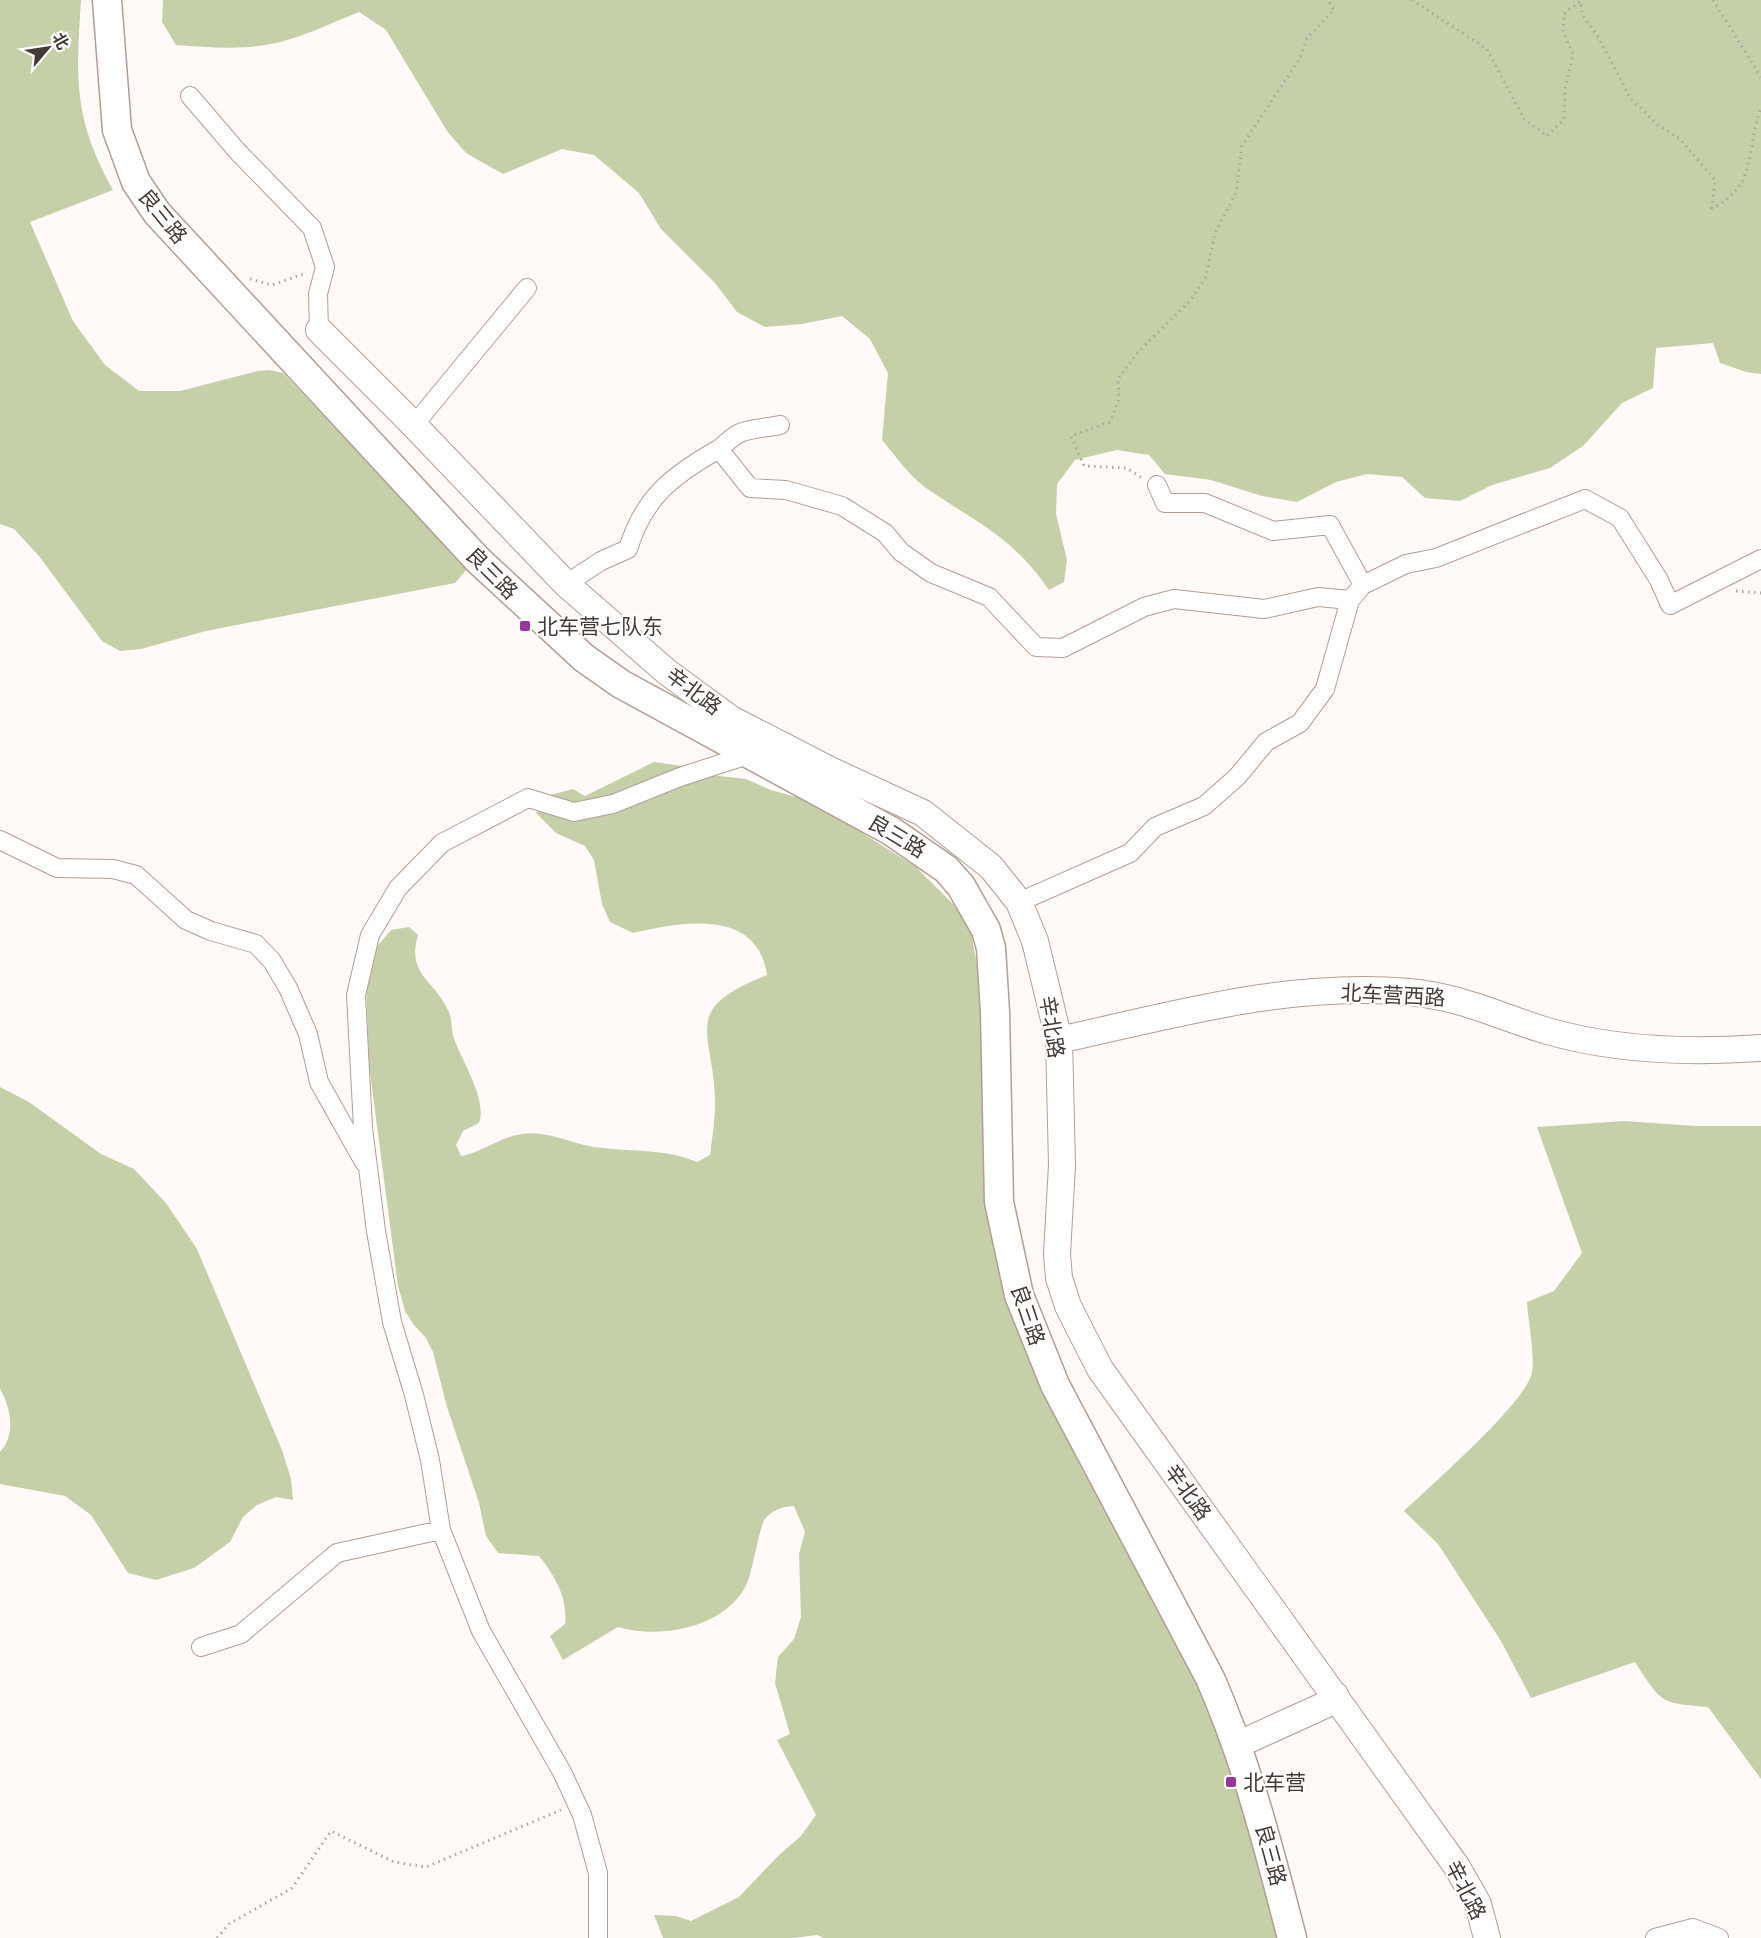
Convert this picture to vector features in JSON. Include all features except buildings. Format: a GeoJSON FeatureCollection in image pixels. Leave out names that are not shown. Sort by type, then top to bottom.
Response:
{"type":"FeatureCollection","features":[{"type":"Feature","properties":{"kind":"main road","name":"良三路"},"geometry":{"type":"LineString","coordinates":[[107,0],[112,98],[117,130],[124,155],[136,182],[157,213],[478,560],[549,628],[584,658],[621,684],[891,831],[933,858],[961,886],[986,930],[991,948],[995,1002],[999,1202],[1019,1294],[1055,1385],[1210,1677],[1237,1745],[1264,1829],[1292,1938]]}},
{"type":"Feature","properties":{"kind":"street"},"geometry":{"type":"LineString","coordinates":[[190,96],[238,152],[312,228],[325,267],[318,294],[319,330]]}},
{"type":"Feature","properties":{"kind":"street"},"geometry":{"type":"LineString","coordinates":[[414,425],[527,288]]}},
{"type":"Feature","properties":{"kind":"street","name":"辛北路"},"geometry":{"type":"LineString","coordinates":[[319,330],[414,425],[566,584],[667,672],[730,719],[830,770],[923,813],[991,867],[1019,902],[1035,941],[1059,1040],[1062,1165],[1057,1254],[1059,1278],[1068,1306],[1100,1369],[1457,1867],[1478,1904],[1487,1938]]}},
{"type":"Feature","properties":{"kind":"street"},"geometry":{"type":"LineString","coordinates":[[566,584],[601,561],[628,549],[637,522],[662,489],[695,461],[719,449],[740,433],[780,425]]}},
{"type":"Feature","properties":{"kind":"street"},"geometry":{"type":"LineString","coordinates":[[719,449],[750,488],[786,490],[842,506],[885,533],[901,552],[931,573],[990,597],[1036,647],[1063,648],[1144,607],[1174,599],[1264,609],[1318,597],[1350,600]]}},
{"type":"Feature","properties":{"kind":"street"},"geometry":{"type":"LineString","coordinates":[[1157,485],[1165,502],[1204,503],[1273,531],[1330,525],[1363,585]]}},
{"type":"Feature","properties":{"kind":"street"},"geometry":{"type":"LineString","coordinates":[[1019,902],[1130,853],[1155,827],[1204,806],[1237,777],[1266,742],[1300,723],[1325,689],[1350,600],[1363,585],[1407,564],[1436,558],[1584,499],[1620,518],[1659,580],[1670,605],[1761,559]]}},
{"type":"Feature","properties":{"kind":"street"},"geometry":{"type":"LineString","coordinates":[[598,1938],[598,1873],[577,1803],[557,1762],[481,1631],[441,1530],[427,1449],[414,1395],[392,1322],[363,1128],[356,995],[370,935],[398,888],[442,843],[528,798],[573,812],[613,804],[680,777],[751,754]]}},
{"type":"Feature","properties":{"kind":"street"},"geometry":{"type":"LineString","coordinates":[[0,840],[57,868],[113,869],[136,875],[186,920],[211,931],[256,944],[272,961],[288,988],[308,1034],[319,1082],[368,1169]]}},
{"type":"Feature","properties":{"kind":"street","name":"北车营西路"},"geometry":{"type":"LineString","coordinates":[[1059,1040],[1264,996],[1368,990],[1458,999],[1545,1030],[1606,1045],[1681,1050],[1761,1048]]}},
{"type":"Feature","properties":{"kind":"street"},"geometry":{"type":"LineString","coordinates":[[201,1647],[241,1634],[337,1553],[441,1530]]}},
{"type":"Feature","properties":{"kind":"street"},"geometry":{"type":"LineString","coordinates":[[1237,1745],[1317,1709],[1335,1695]]}},
{"type":"Feature","properties":{"kind":"street"},"geometry":{"type":"LineString","coordinates":[[1655,1938],[1693,1928],[1719,1938]]}},
{"type":"Feature","properties":{"kind":"path"},"geometry":{"type":"LineString","coordinates":[[1157,485],[1126,468],[1084,466],[1071,436],[1110,422],[1119,399],[1118,379],[1138,352],[1190,301],[1206,277],[1215,233],[1236,193],[1242,146],[1300,58],[1307,38],[1334,10],[1328,0]]}},
{"type":"Feature","properties":{"kind":"path"},"geometry":{"type":"LineString","coordinates":[[1412,0],[1487,49],[1524,119],[1547,136],[1564,119],[1565,89],[1573,54],[1563,33],[1564,14],[1580,1],[1583,16],[1598,37],[1631,99],[1658,125],[1680,139],[1715,180],[1712,208],[1725,202],[1739,186],[1751,161],[1755,123],[1761,108]]}},
{"type":"Feature","properties":{"kind":"path"},"geometry":{"type":"LineString","coordinates":[[1713,0],[1761,77]]}},
{"type":"Feature","properties":{"kind":"path"},"geometry":{"type":"LineString","coordinates":[[208,268],[272,285],[325,267]]}},
{"type":"Feature","properties":{"kind":"path"},"geometry":{"type":"LineString","coordinates":[[217,1938],[230,1924],[292,1888],[331,1831],[394,1862],[426,1867],[577,1803]]}},
{"type":"Feature","properties":{"kind":"green space"},"geometry":{"type":"Polygon","coordinates":[[[0,0],[81,0],[78,53],[80,98],[90,141],[113,190],[30,222],[73,321],[105,365],[139,391],[180,391],[258,371],[270,370],[283,373],[468,568],[455,583],[206,631],[141,649],[120,651],[102,641],[39,556],[14,529],[0,524],[0,0]]]}},
{"type":"Feature","properties":{"kind":"green space"},"geometry":{"type":"Polygon","coordinates":[[[163,0],[1761,0],[1761,374],[1746,372],[1720,363],[1713,343],[1656,348],[1653,388],[1622,403],[1583,446],[1550,468],[1492,485],[1460,501],[1425,498],[1402,477],[1367,474],[1336,482],[1297,502],[1262,496],[1211,480],[1165,474],[1149,455],[1117,450],[1075,460],[1057,484],[1056,514],[1067,560],[1064,582],[1049,590],[1007,543],[978,521],[926,488],[882,440],[888,373],[870,339],[842,316],[802,324],[765,327],[737,312],[715,283],[661,229],[639,193],[594,155],[562,149],[503,174],[466,153],[447,131],[386,30],[359,12],[301,36],[277,43],[243,47],[198,47],[176,45],[162,22],[163,0]]]}},
{"type":"Feature","properties":{"kind":"green space"},"geometry":{"type":"Polygon","coordinates":[[[654,762],[682,766],[701,774],[746,779],[771,790],[803,799],[834,815],[916,867],[955,906],[971,932],[981,987],[996,1233],[1223,1728],[1279,1938],[824,1938],[817,1935],[793,1938],[663,1938],[654,1915],[676,1916],[691,1921],[739,1897],[779,1855],[801,1836],[816,1815],[777,1740],[790,1734],[775,1683],[778,1657],[794,1639],[801,1617],[799,1554],[805,1532],[794,1506],[775,1511],[763,1523],[748,1581],[739,1597],[726,1609],[710,1619],[673,1630],[635,1631],[618,1627],[563,1660],[550,1636],[565,1624],[564,1605],[559,1588],[539,1556],[498,1553],[486,1536],[479,1503],[447,1407],[433,1352],[426,1338],[405,1311],[398,1286],[369,1065],[366,981],[374,950],[391,930],[409,927],[418,935],[415,948],[419,969],[449,1012],[456,1045],[480,1102],[479,1123],[463,1131],[456,1145],[461,1156],[510,1137],[536,1133],[589,1146],[657,1152],[697,1162],[710,1155],[715,1104],[707,1026],[711,1012],[721,1000],[739,988],[767,975],[760,953],[749,938],[733,929],[714,924],[673,925],[633,933],[610,922],[602,904],[594,860],[585,846],[556,833],[536,813],[550,795],[573,789],[585,796],[654,762]]]}},
{"type":"Feature","properties":{"kind":"green space"},"geometry":{"type":"Polygon","coordinates":[[[0,1087],[29,1102],[101,1154],[134,1169],[166,1203],[197,1249],[282,1450],[291,1479],[293,1500],[276,1497],[257,1505],[243,1517],[230,1542],[194,1568],[156,1580],[128,1573],[91,1515],[65,1496],[0,1484],[0,1452],[8,1438],[10,1421],[7,1404],[0,1389],[0,1087]]]}},
{"type":"Feature","properties":{"kind":"green space"},"geometry":{"type":"Polygon","coordinates":[[[1624,1121],[1696,1126],[1761,1126],[1761,1779],[1708,1707],[1670,1702],[1663,1698],[1651,1686],[1635,1662],[1531,1698],[1501,1641],[1438,1544],[1404,1511],[1514,1403],[1526,1385],[1533,1365],[1527,1302],[1554,1291],[1582,1253],[1537,1127],[1624,1121]]]}},
{"type":"Feature","properties":{"kind":"place","name":"北车营七队东"},"geometry":{"type":"Point","coordinates":[525,626]}},
{"type":"Feature","properties":{"kind":"place","name":"北车营"},"geometry":{"type":"Point","coordinates":[1231,1782]}}]}
